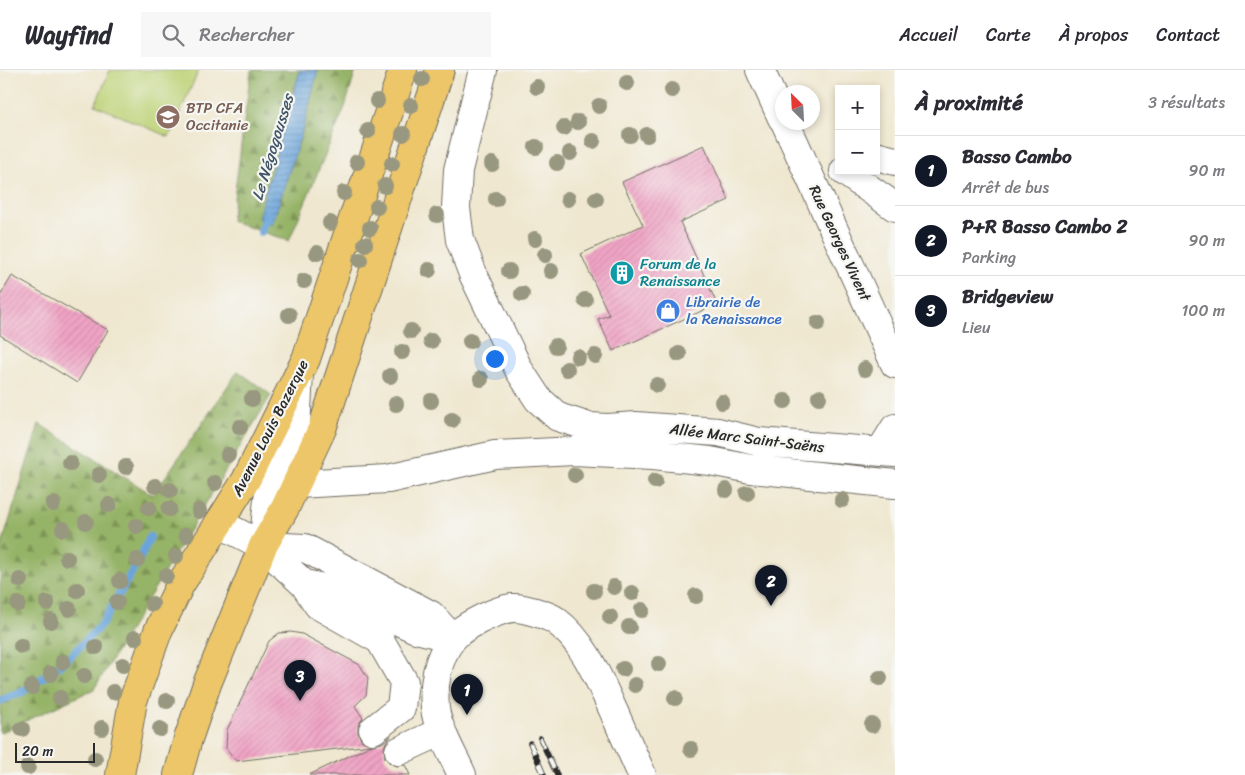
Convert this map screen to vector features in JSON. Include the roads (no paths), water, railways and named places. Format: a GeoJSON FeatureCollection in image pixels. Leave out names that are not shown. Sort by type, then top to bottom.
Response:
{"type":"FeatureCollection","features":[{"type":"Feature","properties":{"kind":"main road","name":"Avenue Louis Bazerque"},"geometry":{"type":"LineString","coordinates":[[120,775],[133,701],[158,631],[180,584],[246,480],[310,348],[403,70]]}},
{"type":"Feature","properties":{"kind":"main road"},"geometry":{"type":"LineString","coordinates":[[178,775],[207,684],[263,546],[286,508],[322,429],[440,70]]}},
{"type":"Feature","properties":{"kind":"street","name":"Allée Marc Saint-Saëns"},"geometry":{"type":"LineString","coordinates":[[483,70],[458,170],[456,208],[460,240],[473,274],[519,370],[538,399],[558,417],[589,427],[636,426],[718,432],[759,442],[887,452]]}},
{"type":"Feature","properties":{"kind":"street"},"geometry":{"type":"LineString","coordinates":[[760,70],[775,103]]}},
{"type":"Feature","properties":{"kind":"street","name":"Rue Georges Vivent"},"geometry":{"type":"LineString","coordinates":[[794,130],[831,165],[895,364]]}},
{"type":"Feature","properties":{"kind":"street"},"geometry":{"type":"LineString","coordinates":[[880,157],[895,161]]}},
{"type":"Feature","properties":{"kind":"street"},"geometry":{"type":"LineString","coordinates":[[831,165],[895,207]]}},
{"type":"Feature","properties":{"kind":"street"},"geometry":{"type":"LineString","coordinates":[[263,546],[269,491],[296,429],[299,373]]}},
{"type":"Feature","properties":{"kind":"street"},"geometry":{"type":"LineString","coordinates":[[887,452],[895,428]]}},
{"type":"Feature","properties":{"kind":"street","name":"Allée Marc Saint-Saëns"},"geometry":{"type":"LineString","coordinates":[[297,484],[388,479],[495,455],[574,452],[653,455],[710,460],[751,469],[895,484]]}},
{"type":"Feature","properties":{"kind":"street"},"geometry":{"type":"LineString","coordinates":[[219,523],[263,546],[304,584],[318,604],[380,640],[404,682],[401,708],[373,730]]}},
{"type":"Feature","properties":{"kind":"street"},"geometry":{"type":"LineString","coordinates":[[263,546],[305,548],[431,615],[452,638]]}},
{"type":"Feature","properties":{"kind":"street"},"geometry":{"type":"LineString","coordinates":[[304,584],[328,589],[416,629],[452,638]]}},
{"type":"Feature","properties":{"kind":"street"},"geometry":{"type":"LineString","coordinates":[[462,775],[442,731],[435,710],[436,676],[440,661],[452,638],[482,617],[512,608],[537,612],[554,620],[572,634],[595,669],[642,775]]}},
{"type":"Feature","properties":{"kind":"street"},"geometry":{"type":"LineString","coordinates":[[398,751],[442,731]]}},
{"type":"Feature","properties":{"kind":"water"},"geometry":{"type":"Polygon","coordinates":[[[300,70],[318,70],[304,126],[272,225],[258,218],[300,70]]]}},
{"type":"Feature","properties":{"kind":"waterway","name":"Le Négogousses"},"geometry":{"type":"LineString","coordinates":[[261,232],[267,213]]}},
{"type":"Feature","properties":{"kind":"waterway","name":"Le Négogousses"},"geometry":{"type":"LineString","coordinates":[[0,701],[24,691],[67,660],[102,624],[150,537]]}},
{"type":"Feature","properties":{"kind":"railway"},"geometry":{"type":"LineString","coordinates":[[540,738],[557,775]]}},
{"type":"Feature","properties":{"kind":"railway"},"geometry":{"type":"LineString","coordinates":[[530,743],[544,775]]}},
{"type":"Feature","properties":{"kind":"place","name":"BTP CFA Occitanie"},"geometry":{"type":"Point","coordinates":[168,117]}},
{"type":"Feature","properties":{"kind":"place","name":"Forum de la Renaissance"},"geometry":{"type":"Point","coordinates":[622,273]}},
{"type":"Feature","properties":{"kind":"place","name":"Librairie de la Renaissance"},"geometry":{"type":"Point","coordinates":[668,311]}},
{"type":"Feature","properties":{"kind":"place","name":"P+R Basso Cambo 2"},"geometry":{"type":"Point","coordinates":[771,606]}},
{"type":"Feature","properties":{"kind":"place","name":"Bridgeview"},"geometry":{"type":"Point","coordinates":[300,701]}},
{"type":"Feature","properties":{"kind":"place","name":"Basso Cambo"},"geometry":{"type":"Point","coordinates":[467,715]}}]}
